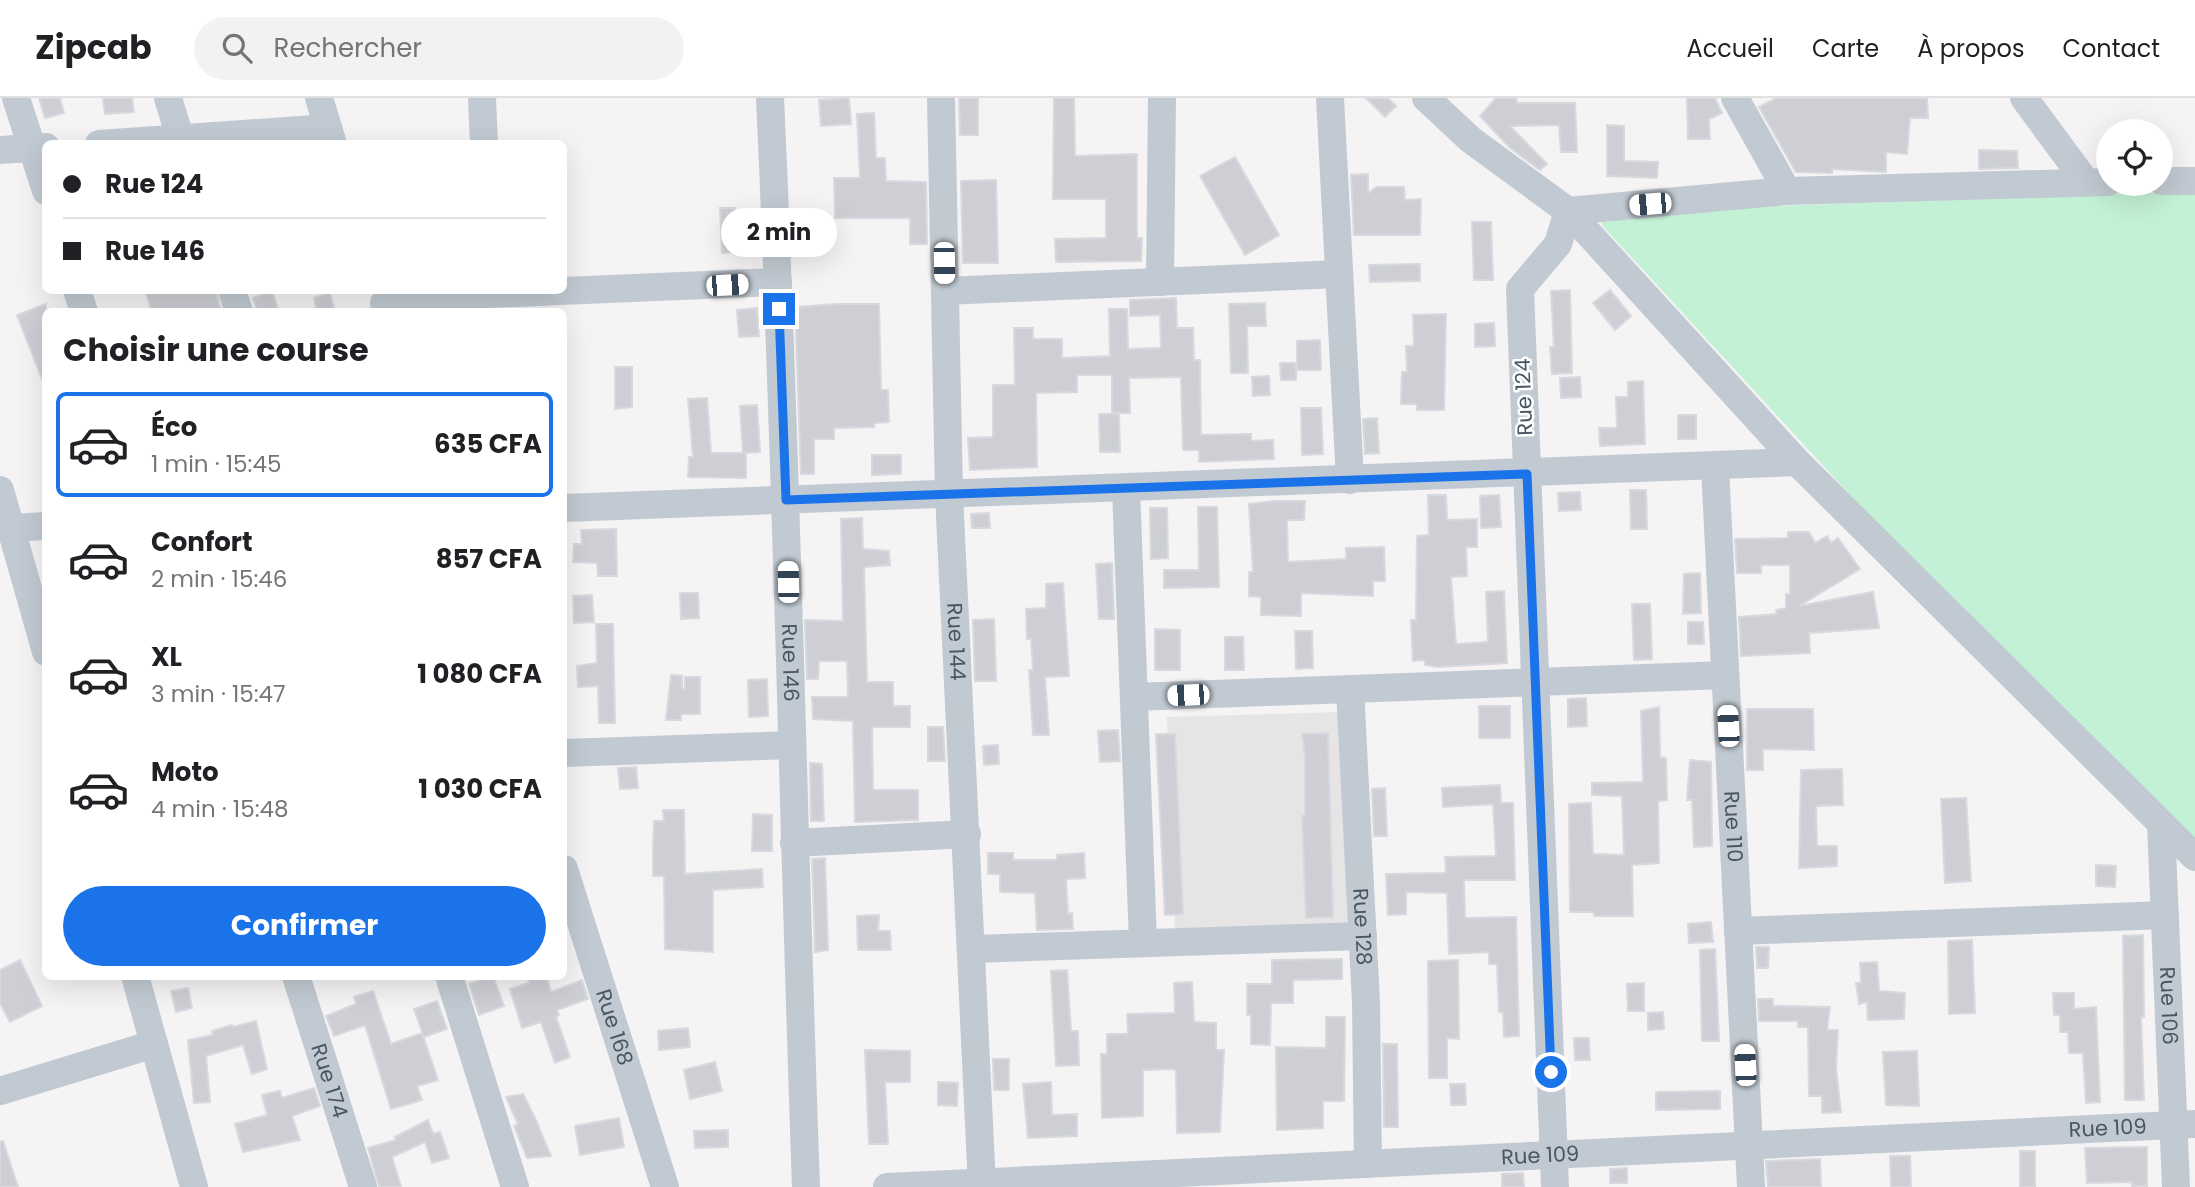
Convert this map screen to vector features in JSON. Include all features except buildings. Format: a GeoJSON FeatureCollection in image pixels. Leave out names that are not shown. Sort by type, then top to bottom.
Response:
{"type":"FeatureCollection","features":[{"type":"Feature","properties":{"kind":"street"},"geometry":{"type":"LineString","coordinates":[[16,98],[39,148],[42,166]]}},
{"type":"Feature","properties":{"kind":"street"},"geometry":{"type":"LineString","coordinates":[[168,98],[181,140]]}},
{"type":"Feature","properties":{"kind":"street"},"geometry":{"type":"LineString","coordinates":[[211,140],[330,136],[318,98]]}},
{"type":"Feature","properties":{"kind":"street"},"geometry":{"type":"LineString","coordinates":[[482,98],[484,140]]}},
{"type":"Feature","properties":{"kind":"street","name":"Rue 146"},"geometry":{"type":"LineString","coordinates":[[770,98],[786,500],[791,745],[806,1187]]}},
{"type":"Feature","properties":{"kind":"street","name":"Rue 144"},"geometry":{"type":"LineString","coordinates":[[941,98],[948,494],[967,834],[982,1185]]}},
{"type":"Feature","properties":{"kind":"street"},"geometry":{"type":"LineString","coordinates":[[1160,282],[1162,98]]}},
{"type":"Feature","properties":{"kind":"street"},"geometry":{"type":"LineString","coordinates":[[1330,98],[1350,480]]}},
{"type":"Feature","properties":{"kind":"street"},"geometry":{"type":"LineString","coordinates":[[1426,98],[1471,140],[1568,211],[1797,462],[2195,857]]}},
{"type":"Feature","properties":{"kind":"street"},"geometry":{"type":"LineString","coordinates":[[1735,98],[1787,191]]}},
{"type":"Feature","properties":{"kind":"street"},"geometry":{"type":"LineString","coordinates":[[2024,98],[2096,180]]}},
{"type":"Feature","properties":{"kind":"street"},"geometry":{"type":"LineString","coordinates":[[0,150],[39,148]]}},
{"type":"Feature","properties":{"kind":"street"},"geometry":{"type":"LineString","coordinates":[[2173,181],[2195,181]]}},
{"type":"Feature","properties":{"kind":"street"},"geometry":{"type":"LineString","coordinates":[[1568,211],[1787,191],[2096,182]]}},
{"type":"Feature","properties":{"kind":"street","name":"Rue 124"},"geometry":{"type":"LineString","coordinates":[[1555,1187],[1520,289],[1558,244],[1568,211]]}},
{"type":"Feature","properties":{"kind":"street"},"geometry":{"type":"LineString","coordinates":[[945,290],[1339,274]]}},
{"type":"Feature","properties":{"kind":"street"},"geometry":{"type":"LineString","coordinates":[[567,290],[778,282]]}},
{"type":"Feature","properties":{"kind":"street"},"geometry":{"type":"LineString","coordinates":[[383,302],[476,294]]}},
{"type":"Feature","properties":{"kind":"street"},"geometry":{"type":"LineString","coordinates":[[567,508],[1797,462]]}},
{"type":"Feature","properties":{"kind":"street","name":"Rue 110"},"geometry":{"type":"LineString","coordinates":[[1715,467],[1751,1187]]}},
{"type":"Feature","properties":{"kind":"street"},"geometry":{"type":"LineString","coordinates":[[1126,488],[1143,943]]}},
{"type":"Feature","properties":{"kind":"street"},"geometry":{"type":"LineString","coordinates":[[0,490],[42,638]]}},
{"type":"Feature","properties":{"kind":"street"},"geometry":{"type":"LineString","coordinates":[[11,528],[42,526]]}},
{"type":"Feature","properties":{"kind":"street"},"geometry":{"type":"LineString","coordinates":[[1134,697],[1725,676]]}},
{"type":"Feature","properties":{"kind":"street","name":"Rue 128"},"geometry":{"type":"LineString","coordinates":[[1350,689],[1363,936],[1368,1164]]}},
{"type":"Feature","properties":{"kind":"street"},"geometry":{"type":"LineString","coordinates":[[567,753],[791,745]]}},
{"type":"Feature","properties":{"kind":"street","name":"Rue 106"},"geometry":{"type":"LineString","coordinates":[[2161,824],[2165,915],[2184,1124],[2175,1187]]}},
{"type":"Feature","properties":{"kind":"street"},"geometry":{"type":"LineString","coordinates":[[794,843],[967,834]]}},
{"type":"Feature","properties":{"kind":"street","name":"Rue 168"},"geometry":{"type":"LineString","coordinates":[[567,878],[665,1187]]}},
{"type":"Feature","properties":{"kind":"street"},"geometry":{"type":"LineString","coordinates":[[1738,931],[2165,915]]}},
{"type":"Feature","properties":{"kind":"street"},"geometry":{"type":"LineString","coordinates":[[972,949],[1363,936]]}},
{"type":"Feature","properties":{"kind":"street"},"geometry":{"type":"LineString","coordinates":[[136,980],[194,1187]]}},
{"type":"Feature","properties":{"kind":"street","name":"Rue 174"},"geometry":{"type":"LineString","coordinates":[[297,980],[363,1187]]}},
{"type":"Feature","properties":{"kind":"street"},"geometry":{"type":"LineString","coordinates":[[450,980],[515,1187]]}},
{"type":"Feature","properties":{"kind":"street"},"geometry":{"type":"LineString","coordinates":[[0,1091],[154,1044]]}},
{"type":"Feature","properties":{"kind":"street","name":"Rue 109"},"geometry":{"type":"LineString","coordinates":[[887,1187],[1149,1181],[1368,1164],[2184,1124]]}},
{"type":"Feature","properties":{"kind":"shaded area"},"geometry":{"type":"Polygon","coordinates":[[[1342,712],[1350,929],[1175,934],[1167,717],[1342,712]]]}},
{"type":"Feature","properties":{"kind":"green space"},"geometry":{"type":"Polygon","coordinates":[[[2195,191],[2195,844],[1964,619],[1601,224],[1608,212],[2096,195],[2173,196],[2173,192],[2195,191]]]}},
{"type":"Feature","properties":{"kind":"route"},"geometry":{"type":"LineString","coordinates":[[779,309],[786,500],[1527,474],[1551,1072]]}}]}
